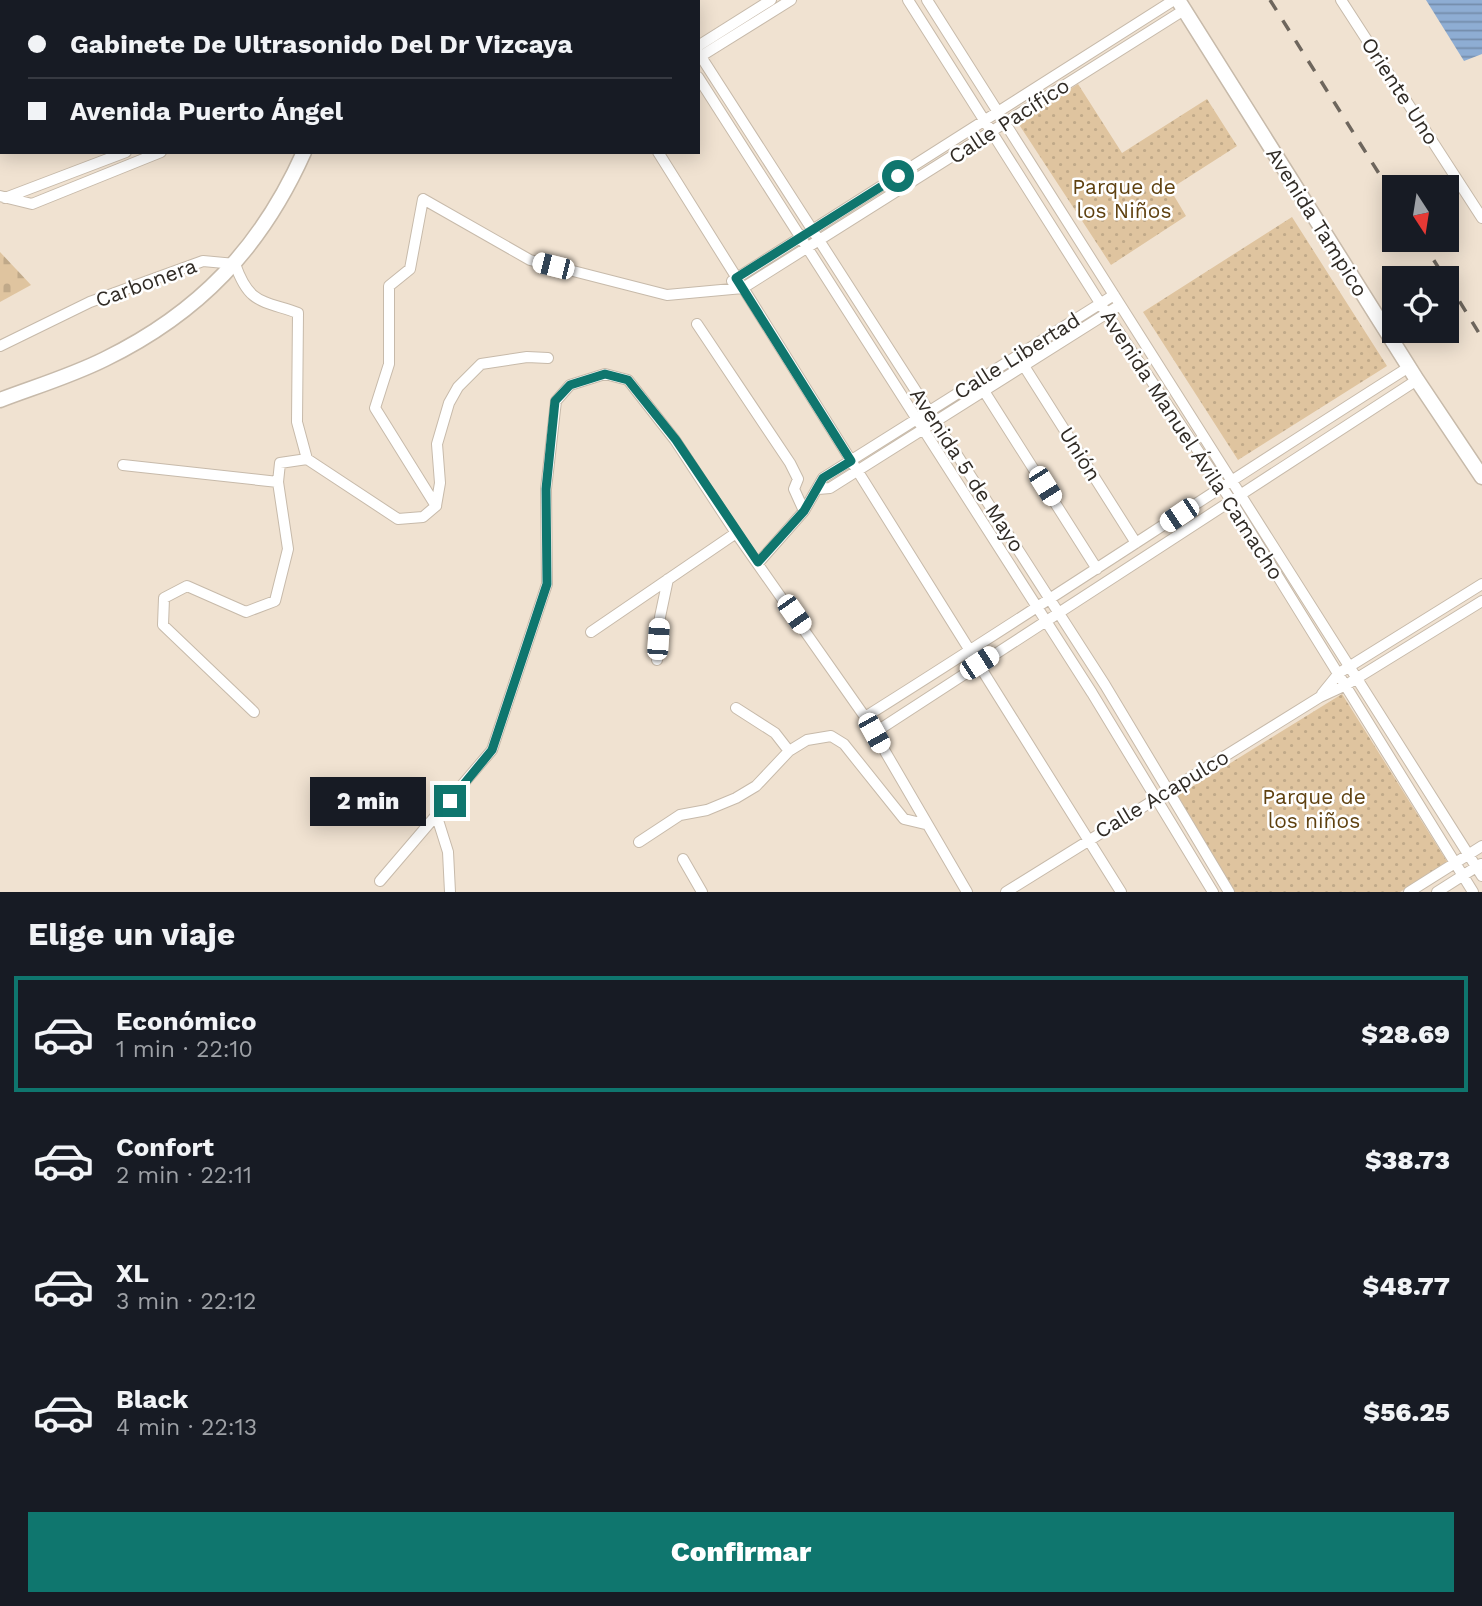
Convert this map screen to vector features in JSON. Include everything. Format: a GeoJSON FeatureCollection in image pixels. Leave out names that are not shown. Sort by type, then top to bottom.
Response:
{"type":"FeatureCollection","features":[{"type":"Feature","properties":{"kind":"main road","name":"Avenida Tampico"},"geometry":{"type":"LineString","coordinates":[[1179,3],[1417,380],[1482,477]]}},
{"type":"Feature","properties":{"kind":"main road"},"geometry":{"type":"LineString","coordinates":[[0,400],[104,359],[189,309],[235,264],[285,193],[303,154]]}},
{"type":"Feature","properties":{"kind":"street"},"geometry":{"type":"LineString","coordinates":[[700,52],[771,0]]}},
{"type":"Feature","properties":{"kind":"street"},"geometry":{"type":"LineString","coordinates":[[700,52],[791,0]]}},
{"type":"Feature","properties":{"kind":"street","name":"Avenida Manuel Ávila Camacho"},"geometry":{"type":"LineString","coordinates":[[908,0],[1100,304],[1222,486],[1235,496],[1349,667],[1468,855],[1480,869]]}},
{"type":"Feature","properties":{"kind":"street","name":"Avenida Manuel Ávila Camacho"},"geometry":{"type":"LineString","coordinates":[[927,0],[1231,480],[1235,496],[1346,685],[1473,892]]}},
{"type":"Feature","properties":{"kind":"street","name":"Oriente Uno"},"geometry":{"type":"LineString","coordinates":[[1340,0],[1482,218]]}},
{"type":"Feature","properties":{"kind":"street","name":"Calle Pacífico"},"geometry":{"type":"LineString","coordinates":[[723,288],[985,121],[1179,3]]}},
{"type":"Feature","properties":{"kind":"street","name":"Calle Pacífico"},"geometry":{"type":"LineString","coordinates":[[743,288],[992,132],[1179,3]]}},
{"type":"Feature","properties":{"kind":"street","name":"Avenida 5 de Mayo"},"geometry":{"type":"LineString","coordinates":[[700,55],[1105,685],[1230,892]]}},
{"type":"Feature","properties":{"kind":"street","name":"Avenida 5 de Mayo"},"geometry":{"type":"LineString","coordinates":[[700,80],[1092,694],[1213,892]]}},
{"type":"Feature","properties":{"kind":"street"},"geometry":{"type":"LineString","coordinates":[[3,197],[121,154]]}},
{"type":"Feature","properties":{"kind":"street"},"geometry":{"type":"LineString","coordinates":[[3,197],[32,204],[155,154]]}},
{"type":"Feature","properties":{"kind":"street"},"geometry":{"type":"LineString","coordinates":[[659,154],[1122,892]]}},
{"type":"Feature","properties":{"kind":"street"},"geometry":{"type":"LineString","coordinates":[[436,506],[375,408],[389,364],[389,286],[410,269],[423,199],[530,260],[667,295],[743,288]]}},
{"type":"Feature","properties":{"kind":"street","name":"Carbonera"},"geometry":{"type":"LineString","coordinates":[[0,346],[90,302],[203,261],[235,264]]}},
{"type":"Feature","properties":{"kind":"street"},"geometry":{"type":"LineString","coordinates":[[235,264],[243,288],[255,298],[298,313],[297,422],[307,459],[398,519],[422,517],[436,506],[440,482],[437,444],[449,403],[458,387],[481,363],[527,357],[548,358]]}},
{"type":"Feature","properties":{"kind":"street","name":"Calle Libertad"},"geometry":{"type":"LineString","coordinates":[[758,562],[804,511],[823,478],[1114,295]]}},
{"type":"Feature","properties":{"kind":"street","name":"Calle Libertad"},"geometry":{"type":"LineString","coordinates":[[818,489],[830,488],[1120,305]]}},
{"type":"Feature","properties":{"kind":"street"},"geometry":{"type":"LineString","coordinates":[[697,324],[790,463],[798,479],[794,489],[804,511]]}},
{"type":"Feature","properties":{"kind":"street","name":"Unión"},"geometry":{"type":"LineString","coordinates":[[1024,366],[1136,543]]}},
{"type":"Feature","properties":{"kind":"street"},"geometry":{"type":"LineString","coordinates":[[865,717],[1051,600],[1231,480],[1409,367]]}},
{"type":"Feature","properties":{"kind":"street"},"geometry":{"type":"LineString","coordinates":[[380,881],[492,750],[547,584],[546,489],[555,401],[570,385],[605,374],[628,380],[676,440],[736,533],[865,717],[967,892]]}},
{"type":"Feature","properties":{"kind":"street"},"geometry":{"type":"LineString","coordinates":[[874,733],[1417,380]]}},
{"type":"Feature","properties":{"kind":"street"},"geometry":{"type":"LineString","coordinates":[[984,391],[1097,569]]}},
{"type":"Feature","properties":{"kind":"street"},"geometry":{"type":"LineString","coordinates":[[254,712],[163,625],[164,598],[187,586],[246,612],[275,601],[288,550],[278,482],[280,463],[307,459]]}},
{"type":"Feature","properties":{"kind":"street"},"geometry":{"type":"LineString","coordinates":[[123,465],[278,482]]}},
{"type":"Feature","properties":{"kind":"street"},"geometry":{"type":"LineString","coordinates":[[591,632],[736,533]]}},
{"type":"Feature","properties":{"kind":"street"},"geometry":{"type":"LineString","coordinates":[[657,660],[660,617],[668,579]]}},
{"type":"Feature","properties":{"kind":"street","name":"Calle Acapulco"},"geometry":{"type":"LineString","coordinates":[[1320,697],[1339,673],[1482,584]]}},
{"type":"Feature","properties":{"kind":"street","name":"Calle Acapulco"},"geometry":{"type":"LineString","coordinates":[[1006,892],[1320,697],[1346,685],[1482,601]]}},
{"type":"Feature","properties":{"kind":"street"},"geometry":{"type":"LineString","coordinates":[[1092,694],[1105,685]]}},
{"type":"Feature","properties":{"kind":"street"},"geometry":{"type":"LineString","coordinates":[[736,708],[775,733],[789,751]]}},
{"type":"Feature","properties":{"kind":"street"},"geometry":{"type":"LineString","coordinates":[[639,842],[680,815],[707,810],[736,799],[756,786],[789,751],[807,740],[831,736],[845,744],[904,820],[925,824]]}},
{"type":"Feature","properties":{"kind":"street"},"geometry":{"type":"LineString","coordinates":[[437,817],[448,852],[450,892]]}},
{"type":"Feature","properties":{"kind":"street"},"geometry":{"type":"LineString","coordinates":[[1409,892],[1482,846]]}},
{"type":"Feature","properties":{"kind":"street"},"geometry":{"type":"LineString","coordinates":[[683,859],[702,892]]}},
{"type":"Feature","properties":{"kind":"street"},"geometry":{"type":"LineString","coordinates":[[1437,892],[1480,869]]}},
{"type":"Feature","properties":{"kind":"green space","name":"Parque de los Niños"},"geometry":{"type":"Polygon","coordinates":[[[1078,84],[1122,153],[1207,99],[1237,146],[1170,189],[1186,216],[1111,265],[1018,123],[1078,84]]]}},
{"type":"Feature","properties":{"kind":"green space"},"geometry":{"type":"Polygon","coordinates":[[[1292,217],[1387,366],[1238,460],[1143,312],[1292,217]]]}},
{"type":"Feature","properties":{"kind":"green space"},"geometry":{"type":"Polygon","coordinates":[[[0,252],[31,285],[0,302],[0,252]]]}},
{"type":"Feature","properties":{"kind":"green space","name":"Parque de los niños"},"geometry":{"type":"Polygon","coordinates":[[[1342,694],[1448,863],[1400,892],[1233,892],[1174,798],[1342,694]]]}},
{"type":"Feature","properties":{"kind":"water"},"geometry":{"type":"Polygon","coordinates":[[[1426,0],[1482,0],[1482,54],[1464,61],[1426,0]]]}},
{"type":"Feature","properties":{"kind":"railway"},"geometry":{"type":"LineString","coordinates":[[1270,0],[1382,178]]}},
{"type":"Feature","properties":{"kind":"railway"},"geometry":{"type":"LineString","coordinates":[[1429,252],[1437,266]]}},
{"type":"Feature","properties":{"kind":"railway"},"geometry":{"type":"LineString","coordinates":[[1459,301],[1482,338]]}},
{"type":"Feature","properties":{"kind":"route"},"geometry":{"type":"LineString","coordinates":[[450,801],[492,750],[547,584],[546,489],[555,401],[570,385],[605,374],[628,380],[676,440],[758,562],[804,511],[823,478],[851,461],[736,278],[898,176]]}}]}
